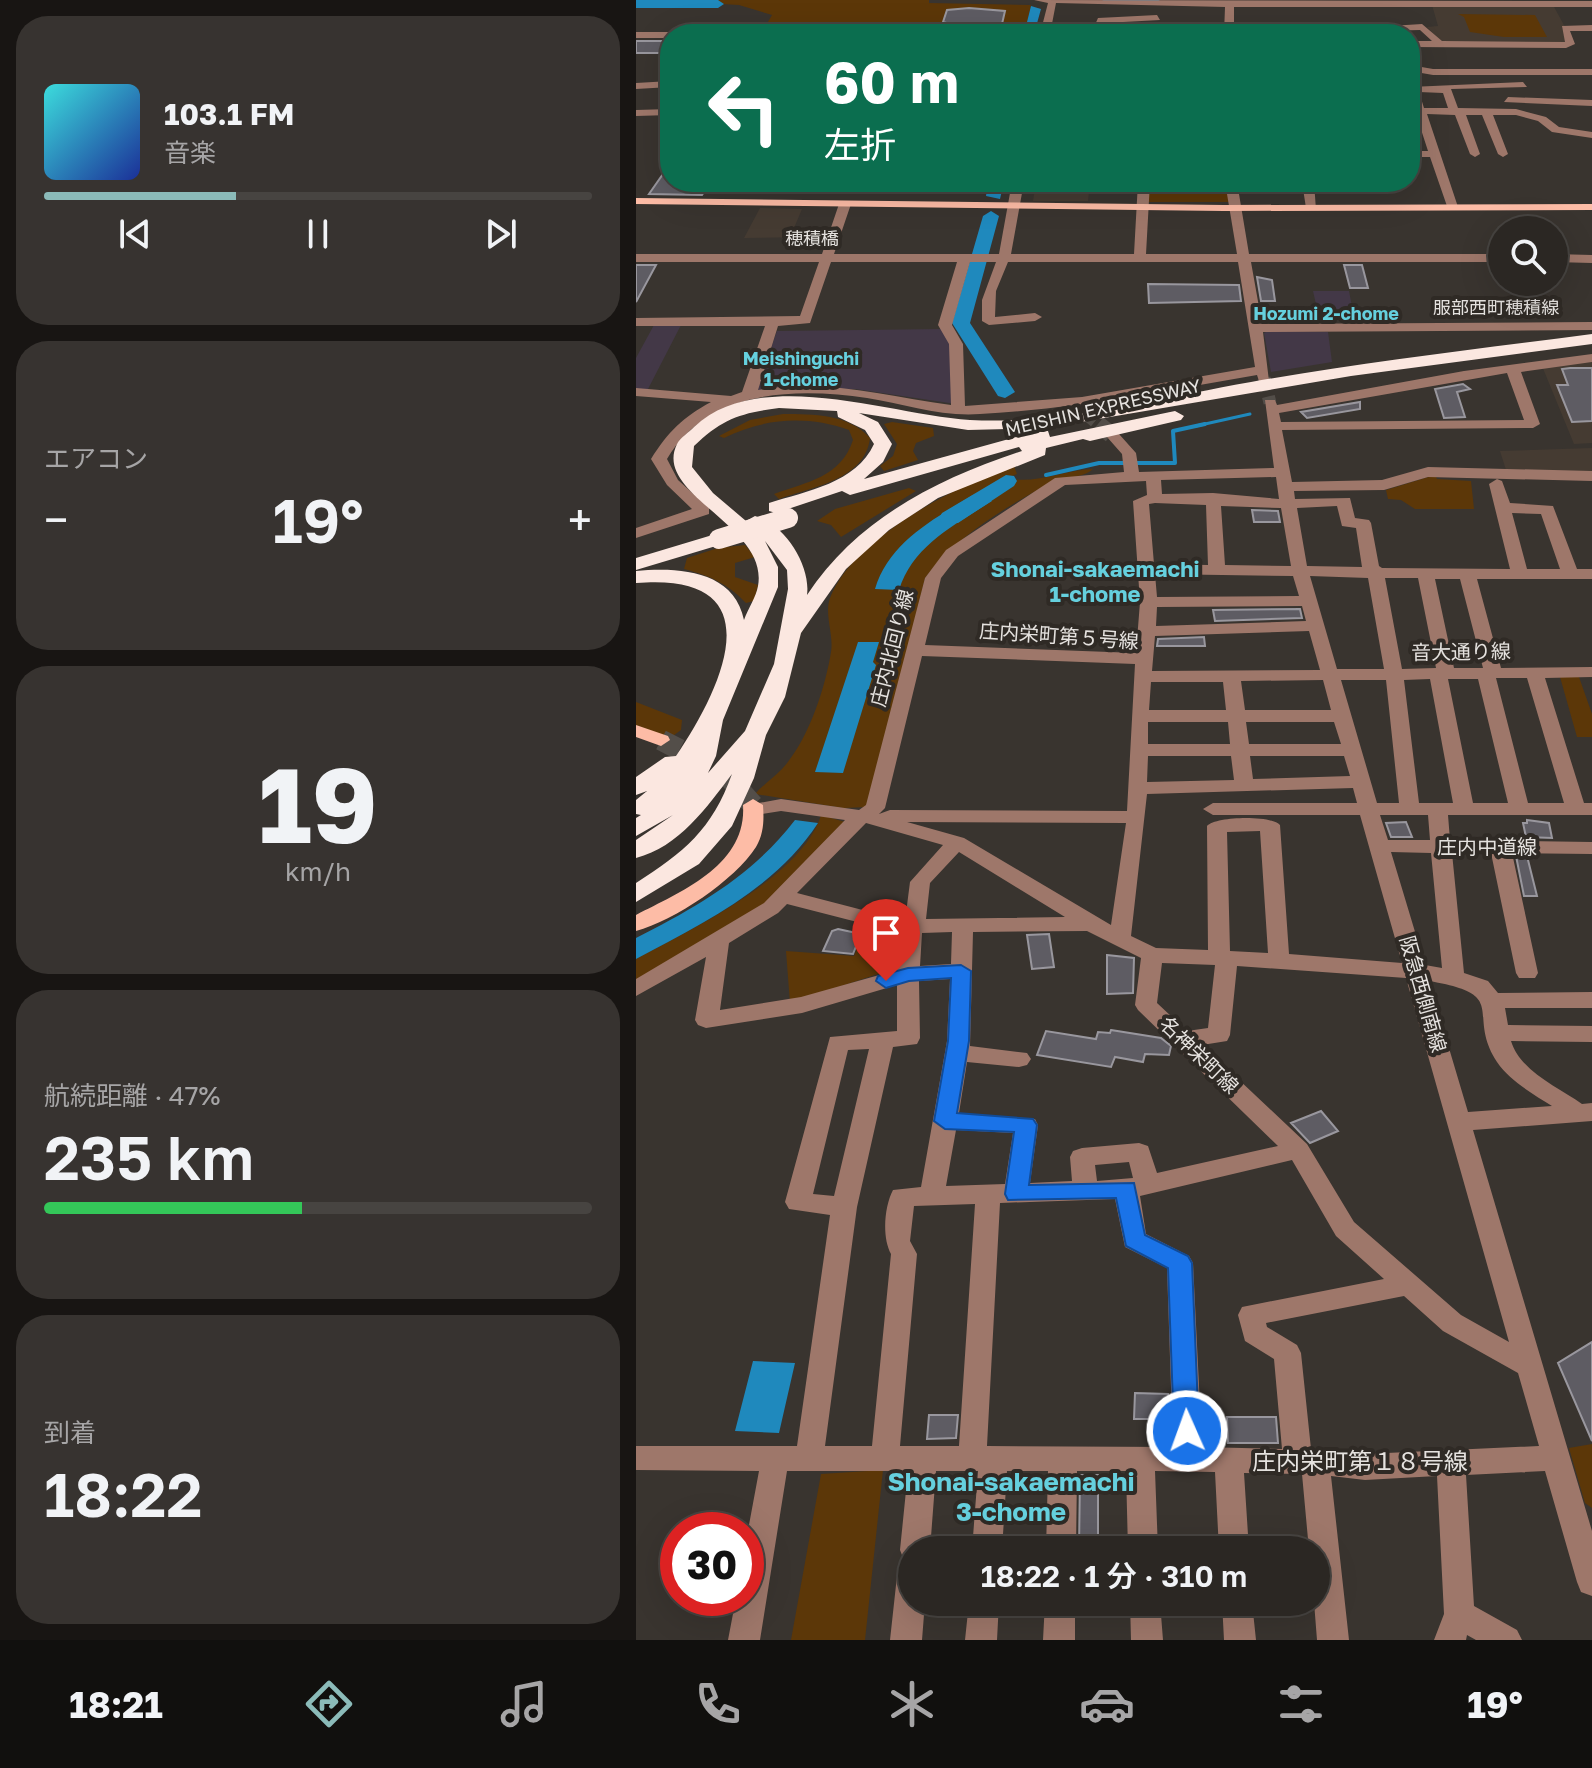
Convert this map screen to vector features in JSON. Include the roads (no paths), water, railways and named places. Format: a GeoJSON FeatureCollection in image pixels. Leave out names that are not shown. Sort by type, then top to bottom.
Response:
{"type":"FeatureCollection","features":[{"type":"Feature","properties":{"kind":"highway","name":"MEISHIN EXPRESSWAY"},"geometry":{"type":"LineString","coordinates":[[636,553],[943,461],[1097,422],[1234,392],[1411,362],[1592,339]]}},
{"type":"Feature","properties":{"kind":"highway","name":"MEISHIN EXPRESSWAY"},"geometry":{"type":"LineString","coordinates":[[781,512],[1183,411],[1320,385],[1592,346]]}},
{"type":"Feature","properties":{"kind":"highway"},"geometry":{"type":"LineString","coordinates":[[636,829],[667,808],[695,777],[705,756],[712,720],[765,598],[769,577],[767,559],[752,536],[692,482],[681,460],[690,437],[719,418],[762,405],[809,402],[952,424],[1028,425],[1411,362]]}},
{"type":"Feature","properties":{"kind":"highway"},"geometry":{"type":"LineString","coordinates":[[792,630],[836,568],[859,544],[900,513],[949,485],[988,468],[1081,439],[1320,385]]}},
{"type":"Feature","properties":{"kind":"highway"},"geometry":{"type":"LineString","coordinates":[[636,894],[690,859],[711,839],[727,812],[755,735],[774,697],[792,630],[791,614],[798,579],[793,562],[774,538],[707,478],[696,458],[700,444],[713,431],[731,421],[791,409],[843,413],[864,421],[877,431],[883,444],[870,466],[781,512]]}},
{"type":"Feature","properties":{"kind":"highway","name":"MEISHIN EXPRESSWAY"},"geometry":{"type":"LineString","coordinates":[[636,564],[713,532]]}},
{"type":"Feature","properties":{"kind":"highway"},"geometry":{"type":"LineString","coordinates":[[636,577],[687,578],[709,585],[724,596],[732,610],[735,664]]}},
{"type":"Feature","properties":{"kind":"highway"},"geometry":{"type":"LineString","coordinates":[[636,812],[665,788],[712,720]]}},
{"type":"Feature","properties":{"kind":"highway"},"geometry":{"type":"LineString","coordinates":[[636,848],[665,834],[690,812],[735,750],[755,735]]}},
{"type":"Feature","properties":{"kind":"highway"},"geometry":{"type":"LineString","coordinates":[[636,788],[695,743]]}},
{"type":"Feature","properties":{"kind":"highway"},"geometry":{"type":"LineString","coordinates":[[636,884],[690,859]]}},
{"type":"Feature","properties":{"kind":"main road"},"geometry":{"type":"LineString","coordinates":[[636,201],[1142,208],[1592,207]]}},
{"type":"Feature","properties":{"kind":"main road"},"geometry":{"type":"LineString","coordinates":[[636,731],[661,740]]}},
{"type":"Feature","properties":{"kind":"main road"},"geometry":{"type":"LineString","coordinates":[[636,924],[696,891],[729,866],[748,841],[754,807]]}},
{"type":"Feature","properties":{"kind":"street"},"geometry":{"type":"LineString","coordinates":[[1038,0],[1140,12]]}},
{"type":"Feature","properties":{"kind":"street"},"geometry":{"type":"LineString","coordinates":[[1229,24],[1230,2]]}},
{"type":"Feature","properties":{"kind":"street"},"geometry":{"type":"LineString","coordinates":[[1088,14],[1101,8],[1230,2],[1307,5],[1442,2],[1592,4]]}},
{"type":"Feature","properties":{"kind":"street"},"geometry":{"type":"LineString","coordinates":[[1047,24],[1052,3]]}},
{"type":"Feature","properties":{"kind":"street"},"geometry":{"type":"LineString","coordinates":[[1274,3],[1277,24]]}},
{"type":"Feature","properties":{"kind":"street"},"geometry":{"type":"LineString","coordinates":[[1157,24],[1158,4]]}},
{"type":"Feature","properties":{"kind":"street"},"geometry":{"type":"LineString","coordinates":[[1307,5],[1311,24]]}},
{"type":"Feature","properties":{"kind":"street"},"geometry":{"type":"LineString","coordinates":[[1330,5],[1334,24]]}},
{"type":"Feature","properties":{"kind":"street"},"geometry":{"type":"LineString","coordinates":[[1398,5],[1406,24]]}},
{"type":"Feature","properties":{"kind":"street"},"geometry":{"type":"LineString","coordinates":[[1414,5],[1422,27],[1438,42]]}},
{"type":"Feature","properties":{"kind":"street"},"geometry":{"type":"LineString","coordinates":[[1574,5],[1592,14]]}},
{"type":"Feature","properties":{"kind":"street"},"geometry":{"type":"LineString","coordinates":[[1449,86],[1495,88],[1553,82],[1552,74],[1570,44],[1565,28],[1587,28],[1574,5]]}},
{"type":"Feature","properties":{"kind":"street"},"geometry":{"type":"LineString","coordinates":[[1098,24],[1098,21],[1157,18]]}},
{"type":"Feature","properties":{"kind":"street"},"geometry":{"type":"LineString","coordinates":[[1126,19],[1126,24]]}},
{"type":"Feature","properties":{"kind":"street"},"geometry":{"type":"LineString","coordinates":[[636,35],[660,35]]}},
{"type":"Feature","properties":{"kind":"street"},"geometry":{"type":"LineString","coordinates":[[1420,43],[1438,42],[1562,59],[1592,72]]}},
{"type":"Feature","properties":{"kind":"street"},"geometry":{"type":"LineString","coordinates":[[1420,69],[1552,74]]}},
{"type":"Feature","properties":{"kind":"street"},"geometry":{"type":"LineString","coordinates":[[1483,73],[1490,86],[1508,100],[1516,112]]}},
{"type":"Feature","properties":{"kind":"street"},"geometry":{"type":"LineString","coordinates":[[636,86],[660,85]]}},
{"type":"Feature","properties":{"kind":"street"},"geometry":{"type":"LineString","coordinates":[[1420,89],[1447,90],[1475,154]]}},
{"type":"Feature","properties":{"kind":"street"},"geometry":{"type":"LineString","coordinates":[[1508,100],[1592,103]]}},
{"type":"Feature","properties":{"kind":"street"},"geometry":{"type":"LineString","coordinates":[[1420,111],[1516,112],[1539,118],[1557,130],[1592,135]]}},
{"type":"Feature","properties":{"kind":"street"},"geometry":{"type":"LineString","coordinates":[[1486,111],[1503,154]]}},
{"type":"Feature","properties":{"kind":"street"},"geometry":{"type":"LineString","coordinates":[[636,113],[660,112]]}},
{"type":"Feature","properties":{"kind":"street"},"geometry":{"type":"LineString","coordinates":[[1420,120],[1428,132],[1452,207]]}},
{"type":"Feature","properties":{"kind":"street"},"geometry":{"type":"LineString","coordinates":[[1420,132],[1428,132]]}},
{"type":"Feature","properties":{"kind":"street"},"geometry":{"type":"LineString","coordinates":[[1420,154],[1434,154]]}},
{"type":"Feature","properties":{"kind":"street"},"geometry":{"type":"LineString","coordinates":[[1016,192],[1005,256],[993,277],[985,307],[989,321],[1035,317]]}},
{"type":"Feature","properties":{"kind":"street"},"geometry":{"type":"LineString","coordinates":[[1140,257],[1143,192]]}},
{"type":"Feature","properties":{"kind":"street"},"geometry":{"type":"LineString","coordinates":[[636,533],[703,511],[672,482],[659,459],[667,439],[687,420],[742,398],[787,390],[852,392],[958,410],[1079,408],[1264,374],[1233,192]]}},
{"type":"Feature","properties":{"kind":"street"},"geometry":{"type":"LineString","coordinates":[[1310,192],[1312,208]]}},
{"type":"Feature","properties":{"kind":"street"},"geometry":{"type":"LineString","coordinates":[[636,322],[805,320],[845,204]]}},
{"type":"Feature","properties":{"kind":"street"},"geometry":{"type":"LineString","coordinates":[[958,410],[956,344],[945,325],[967,256]]}},
{"type":"Feature","properties":{"kind":"street","name":"穂積橋"},"geometry":{"type":"LineString","coordinates":[[636,258],[1488,258]]}},
{"type":"Feature","properties":{"kind":"street"},"geometry":{"type":"LineString","coordinates":[[1568,258],[1592,259]]}},
{"type":"Feature","properties":{"kind":"street"},"geometry":{"type":"LineString","coordinates":[[742,398],[773,322]]}},
{"type":"Feature","properties":{"kind":"street","name":"服部西町穂積線"},"geometry":{"type":"LineString","coordinates":[[1256,328],[1592,326]]}},
{"type":"Feature","properties":{"kind":"street"},"geometry":{"type":"LineString","coordinates":[[1272,413],[1510,369],[1592,358]]}},
{"type":"Feature","properties":{"kind":"street"},"geometry":{"type":"LineString","coordinates":[[1272,413],[1533,424],[1515,373],[1510,369]]}},
{"type":"Feature","properties":{"kind":"street"},"geometry":{"type":"LineString","coordinates":[[636,392],[742,398]]}},
{"type":"Feature","properties":{"kind":"street","name":"阪急西側南線"},"geometry":{"type":"LineString","coordinates":[[1272,413],[1300,571],[1382,846],[1555,1458],[1582,1517],[1592,1582]]}},
{"type":"Feature","properties":{"kind":"street"},"geometry":{"type":"LineString","coordinates":[[1114,437],[1129,453],[1131,467]]}},
{"type":"Feature","properties":{"kind":"street","name":"庄内北回り線"},"geometry":{"type":"LineString","coordinates":[[636,989],[771,908],[862,816],[875,808],[933,578],[952,553],[1060,481],[1131,467],[1153,476],[1285,488],[1384,485],[1428,472],[1592,476]]}},
{"type":"Feature","properties":{"kind":"street"},"geometry":{"type":"LineString","coordinates":[[1554,475],[1580,485]]}},
{"type":"Feature","properties":{"kind":"street"},"geometry":{"type":"LineString","coordinates":[[1153,476],[1155,498]]}},
{"type":"Feature","properties":{"kind":"street"},"geometry":{"type":"LineString","coordinates":[[1471,484],[1580,485]]}},
{"type":"Feature","properties":{"kind":"street"},"geometry":{"type":"LineString","coordinates":[[1497,484],[1520,575]]}},
{"type":"Feature","properties":{"kind":"street"},"geometry":{"type":"LineString","coordinates":[[1120,939],[1137,817],[1139,716],[1149,602],[1141,501],[1155,498],[1213,498],[1285,488],[1344,501],[1348,523],[1363,523],[1394,674],[1410,809]]}},
{"type":"Feature","properties":{"kind":"street"},"geometry":{"type":"LineString","coordinates":[[1213,498],[1217,570]]}},
{"type":"Feature","properties":{"kind":"street"},"geometry":{"type":"LineString","coordinates":[[1503,508],[1547,509],[1570,574]]}},
{"type":"Feature","properties":{"kind":"street"},"geometry":{"type":"LineString","coordinates":[[1147,569],[1373,570],[1468,576],[1592,574]]}},
{"type":"Feature","properties":{"kind":"street"},"geometry":{"type":"LineString","coordinates":[[1425,573],[1464,810]]}},
{"type":"Feature","properties":{"kind":"street"},"geometry":{"type":"LineString","coordinates":[[1468,576],[1520,811]]}},
{"type":"Feature","properties":{"kind":"street"},"geometry":{"type":"LineString","coordinates":[[1149,602],[1309,601]]}},
{"type":"Feature","properties":{"kind":"street"},"geometry":{"type":"LineString","coordinates":[[1147,631],[1316,626]]}},
{"type":"Feature","properties":{"kind":"street","name":"庄内栄町第５号線"},"geometry":{"type":"LineString","coordinates":[[915,650],[1232,678],[1330,675]]}},
{"type":"Feature","properties":{"kind":"street","name":"音大通り線"},"geometry":{"type":"LineString","coordinates":[[1330,675],[1592,672]]}},
{"type":"Feature","properties":{"kind":"street"},"geometry":{"type":"LineString","coordinates":[[1213,809],[1584,809],[1534,673]]}},
{"type":"Feature","properties":{"kind":"street"},"geometry":{"type":"LineString","coordinates":[[1232,678],[1244,785]]}},
{"type":"Feature","properties":{"kind":"street"},"geometry":{"type":"LineString","coordinates":[[1139,716],[1342,716]]}},
{"type":"Feature","properties":{"kind":"street"},"geometry":{"type":"LineString","coordinates":[[1138,750],[1353,750]]}},
{"type":"Feature","properties":{"kind":"street"},"geometry":{"type":"LineString","coordinates":[[1138,788],[1362,782]]}},
{"type":"Feature","properties":{"kind":"street"},"geometry":{"type":"LineString","coordinates":[[754,807],[781,805],[862,816],[1137,817]]}},
{"type":"Feature","properties":{"kind":"street"},"geometry":{"type":"LineString","coordinates":[[1437,809],[1454,979]]}},
{"type":"Feature","properties":{"kind":"street"},"geometry":{"type":"LineString","coordinates":[[862,816],[957,842],[1091,924],[1152,955],[1279,961],[1417,973],[1477,983],[1491,1001],[1507,1058],[1584,1111]]}},
{"type":"Feature","properties":{"kind":"street"},"geometry":{"type":"LineString","coordinates":[[1182,1039],[1219,1035],[1223,958],[1217,826],[1270,825],[1279,961]]}},
{"type":"Feature","properties":{"kind":"street"},"geometry":{"type":"LineString","coordinates":[[844,1207],[798,1202],[838,1043],[909,1038],[908,974],[920,882],[957,842]]}},
{"type":"Feature","properties":{"kind":"street","name":"庄内中道線"},"geometry":{"type":"LineString","coordinates":[[1382,846],[1592,848]]}},
{"type":"Feature","properties":{"kind":"street"},"geometry":{"type":"LineString","coordinates":[[1500,847],[1527,973]]}},
{"type":"Feature","properties":{"kind":"street"},"geometry":{"type":"LineString","coordinates":[[782,896],[913,927],[1091,924]]}},
{"type":"Feature","properties":{"kind":"street"},"geometry":{"type":"LineString","coordinates":[[932,1197],[957,1053],[963,924]]}},
{"type":"Feature","properties":{"kind":"street"},"geometry":{"type":"LineString","coordinates":[[718,941],[714,987],[706,1020],[802,1005],[908,974],[961,971]]}},
{"type":"Feature","properties":{"kind":"street","name":"名神栄町線"},"geometry":{"type":"LineString","coordinates":[[1152,955],[1146,1005],[1298,1150],[1345,1229],[1452,1323],[1529,1366]]}},
{"type":"Feature","properties":{"kind":"street"},"geometry":{"type":"LineString","coordinates":[[1491,1001],[1592,1000]]}},
{"type":"Feature","properties":{"kind":"street"},"geometry":{"type":"LineString","coordinates":[[1499,1033],[1592,1034]]}},
{"type":"Feature","properties":{"kind":"street"},"geometry":{"type":"LineString","coordinates":[[809,1459],[844,1207],[883,1040]]}},
{"type":"Feature","properties":{"kind":"street"},"geometry":{"type":"LineString","coordinates":[[957,1053],[1019,1059]]}},
{"type":"Feature","properties":{"kind":"street"},"geometry":{"type":"LineString","coordinates":[[1458,1122],[1584,1111]]}},
{"type":"Feature","properties":{"kind":"street"},"geometry":{"type":"LineString","coordinates":[[945,1121],[1026,1125],[1016,1194]]}},
{"type":"Feature","properties":{"kind":"street"},"geometry":{"type":"LineString","coordinates":[[885,1459],[904,1254],[897,1242],[902,1197],[988,1197],[1137,1187],[1298,1150]]}},
{"type":"Feature","properties":{"kind":"street"},"geometry":{"type":"LineString","coordinates":[[1086,1190],[1082,1157],[1139,1152],[1134,1240],[1180,1263],[1188,1459]]}},
{"type":"Feature","properties":{"kind":"street"},"geometry":{"type":"LineString","coordinates":[[986,1536],[982,1460],[988,1197]]}},
{"type":"Feature","properties":{"kind":"street"},"geometry":{"type":"LineString","coordinates":[[1333,1640],[1307,1462],[1287,1353],[1255,1333],[1251,1315],[1407,1285]]}},
{"type":"Feature","properties":{"kind":"street","name":"庄内栄町第１８号線"},"geometry":{"type":"LineString","coordinates":[[636,1458],[1188,1459],[1365,1467],[1555,1458]]}},
{"type":"Feature","properties":{"kind":"street"},"geometry":{"type":"LineString","coordinates":[[744,1640],[775,1459]]}},
{"type":"Feature","properties":{"kind":"street"},"geometry":{"type":"LineString","coordinates":[[916,1536],[923,1460]]}},
{"type":"Feature","properties":{"kind":"street"},"geometry":{"type":"LineString","coordinates":[[1061,1536],[1063,1460]]}},
{"type":"Feature","properties":{"kind":"street"},"geometry":{"type":"LineString","coordinates":[[1140,1461],[1143,1536]]}},
{"type":"Feature","properties":{"kind":"street"},"geometry":{"type":"LineString","coordinates":[[1229,1461],[1233,1536]]}},
{"type":"Feature","properties":{"kind":"street"},"geometry":{"type":"LineString","coordinates":[[1451,1465],[1455,1627],[1506,1640]]}},
{"type":"Feature","properties":{"kind":"street"},"geometry":{"type":"LineString","coordinates":[[906,1640],[908,1616]]}},
{"type":"Feature","properties":{"kind":"street"},"geometry":{"type":"LineString","coordinates":[[981,1640],[983,1616]]}},
{"type":"Feature","properties":{"kind":"street"},"geometry":{"type":"LineString","coordinates":[[1059,1640],[1060,1616]]}},
{"type":"Feature","properties":{"kind":"street"},"geometry":{"type":"LineString","coordinates":[[1146,1616],[1147,1640]]}},
{"type":"Feature","properties":{"kind":"street"},"geometry":{"type":"LineString","coordinates":[[1238,1616],[1240,1640]]}},
{"type":"Feature","properties":{"kind":"water"},"geometry":{"type":"Polygon","coordinates":[[[973,495],[992,501],[925,548],[905,574],[899,590],[875,589],[882,572],[902,545],[929,523],[973,495]]]}},
{"type":"Feature","properties":{"kind":"water"},"geometry":{"type":"Polygon","coordinates":[[[858,642],[879,642],[873,662],[876,665],[843,773],[815,772],[858,642]]]}},
{"type":"Feature","properties":{"kind":"water"},"geometry":{"type":"Polygon","coordinates":[[[795,820],[818,823],[781,867],[712,918],[636,959],[636,938],[723,888],[779,840],[795,820]]]}},
{"type":"Feature","properties":{"kind":"water"},"geometry":{"type":"Polygon","coordinates":[[[753,1361],[795,1363],[779,1433],[735,1431],[753,1361]]]}},
{"type":"Feature","properties":{"kind":"waterway"},"geometry":{"type":"LineString","coordinates":[[1108,0],[1154,0]]}},
{"type":"Feature","properties":{"kind":"waterway"},"geometry":{"type":"LineString","coordinates":[[636,4],[718,4]]}},
{"type":"Feature","properties":{"kind":"waterway"},"geometry":{"type":"LineString","coordinates":[[1031,24],[1035,9]]}},
{"type":"Feature","properties":{"kind":"waterway"},"geometry":{"type":"LineString","coordinates":[[994,196],[995,192]]}},
{"type":"Feature","properties":{"kind":"waterway"},"geometry":{"type":"LineString","coordinates":[[991,216],[961,323],[1005,392]]}},
{"type":"Feature","properties":{"kind":"waterway"},"geometry":{"type":"LineString","coordinates":[[1205,424],[1250,414]]}},
{"type":"Feature","properties":{"kind":"waterway"},"geometry":{"type":"LineString","coordinates":[[1046,475],[1099,463],[1175,463],[1173,431],[1205,424]]}},
{"type":"Feature","properties":{"kind":"waterway"},"geometry":{"type":"LineString","coordinates":[[1196,426],[1205,424]]}},
{"type":"Feature","properties":{"kind":"waterway"},"geometry":{"type":"LineString","coordinates":[[950,518],[1006,481]]}},
{"type":"Feature","properties":{"kind":"tunnel"},"geometry":{"type":"LineString","coordinates":[[1264,378],[1270,403]]}},
{"type":"Feature","properties":{"kind":"tunnel"},"geometry":{"type":"LineString","coordinates":[[1085,413],[1101,426]]}},
{"type":"Feature","properties":{"kind":"tunnel"},"geometry":{"type":"LineString","coordinates":[[1098,424],[1114,437]]}},
{"type":"Feature","properties":{"kind":"tunnel"},"geometry":{"type":"LineString","coordinates":[[661,740],[725,773],[753,805]]}},
{"type":"Feature","properties":{"kind":"district","name":"Hozumi 2-chome"},"geometry":{"type":"Point","coordinates":[1326,314]}},
{"type":"Feature","properties":{"kind":"district","name":"Meishinguchi 1-chome"},"geometry":{"type":"Point","coordinates":[801,369]}},
{"type":"Feature","properties":{"kind":"district","name":"Shonai-sakaemachi 1-chome"},"geometry":{"type":"Point","coordinates":[1095,582]}},
{"type":"Feature","properties":{"kind":"district","name":"Shonai-sakaemachi 3-chome"},"geometry":{"type":"Point","coordinates":[1011,1497]}}]}
